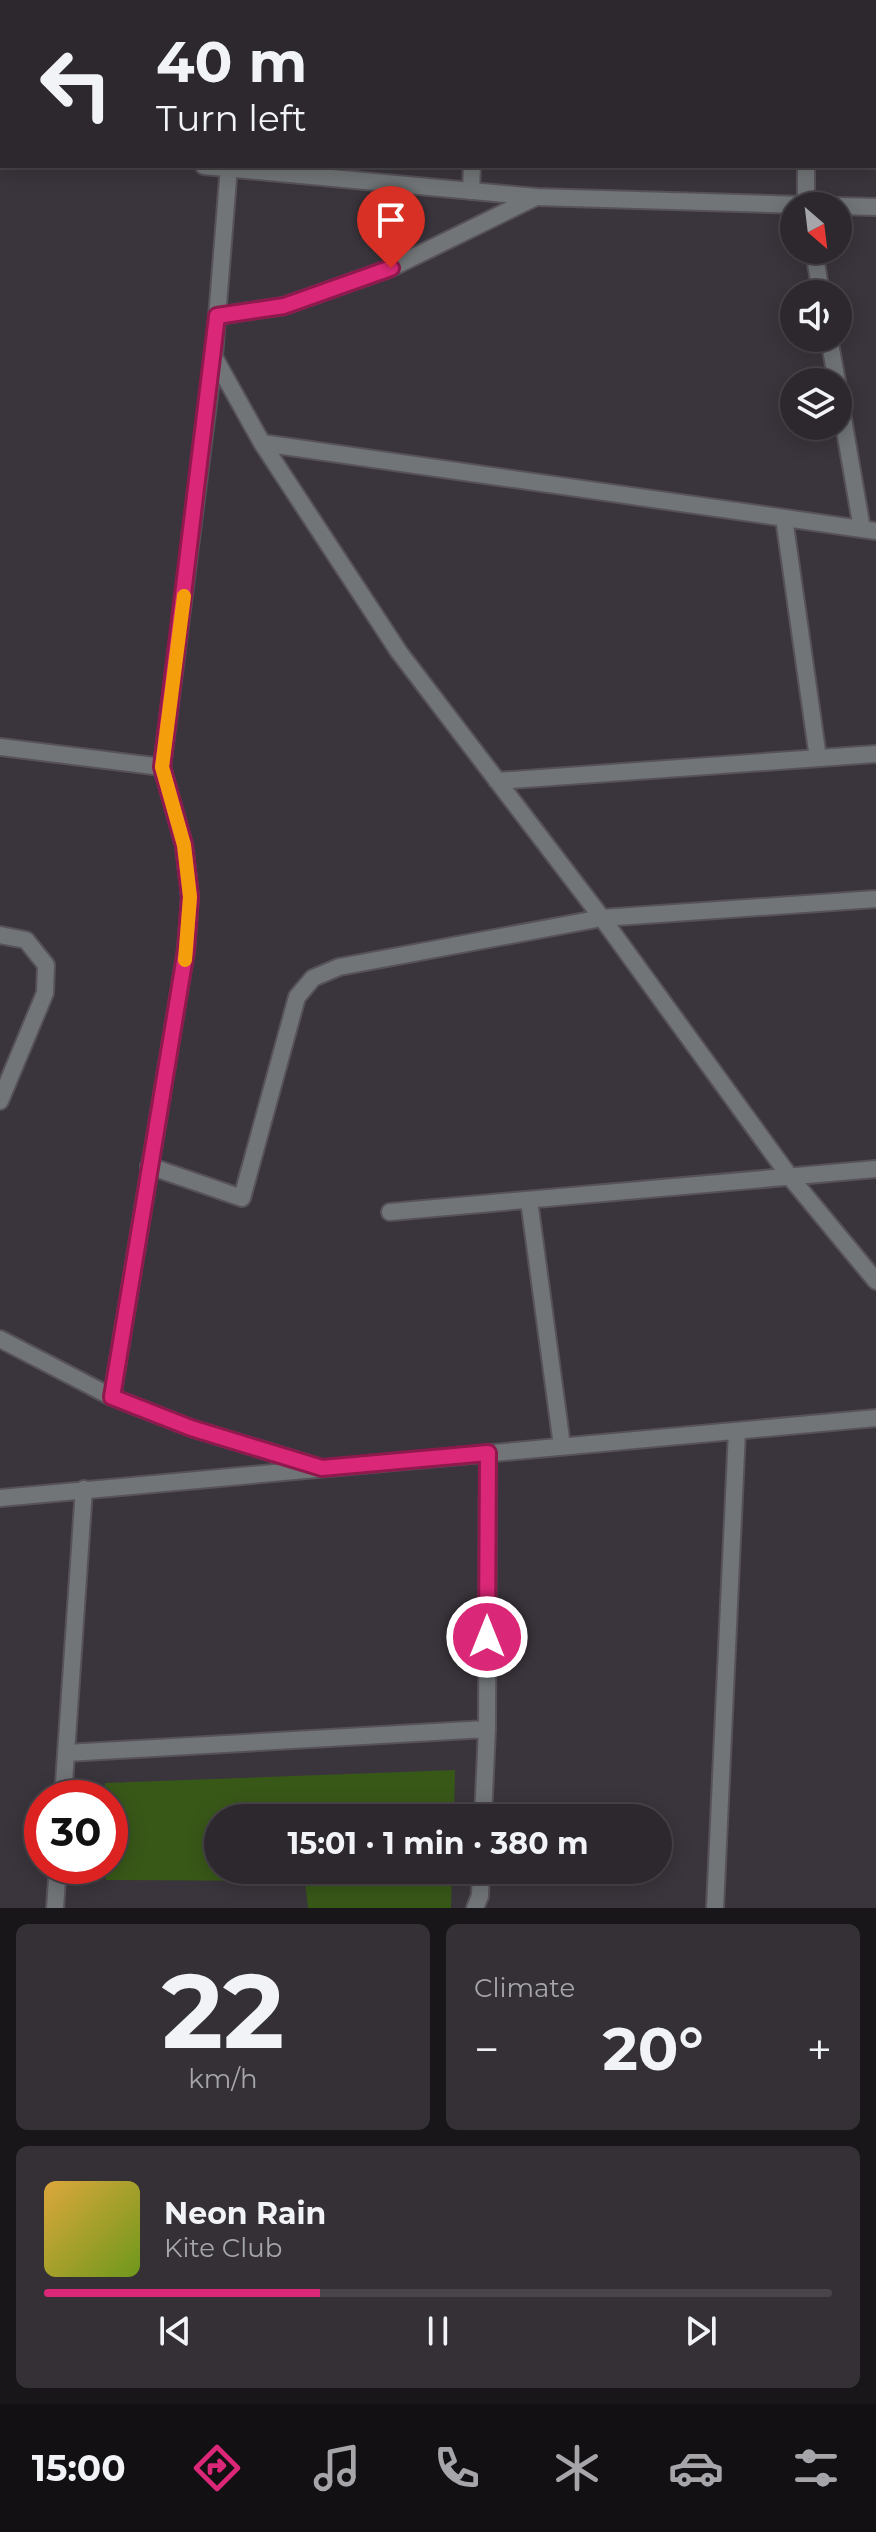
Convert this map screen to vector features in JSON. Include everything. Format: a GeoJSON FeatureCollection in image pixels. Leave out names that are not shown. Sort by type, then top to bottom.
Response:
{"type":"FeatureCollection","features":[{"type":"Feature","properties":{"kind":"street"},"geometry":{"type":"LineString","coordinates":[[112,1397],[186,950],[190,897],[184,845],[162,767],[214,356],[229,168]]}},
{"type":"Feature","properties":{"kind":"street"},"geometry":{"type":"LineString","coordinates":[[239,168],[536,197],[780,205]]}},
{"type":"Feature","properties":{"kind":"street"},"geometry":{"type":"LineString","coordinates":[[471,191],[472,168]]}},
{"type":"Feature","properties":{"kind":"street"},"geometry":{"type":"LineString","coordinates":[[806,168],[806,192]]}},
{"type":"Feature","properties":{"kind":"street"},"geometry":{"type":"LineString","coordinates":[[217,316],[284,306],[391,268],[536,197]]}},
{"type":"Feature","properties":{"kind":"street"},"geometry":{"type":"LineString","coordinates":[[852,206],[876,207]]}},
{"type":"Feature","properties":{"kind":"street"},"geometry":{"type":"LineString","coordinates":[[214,356],[262,443],[399,652],[602,918],[790,1177],[876,1281]]}},
{"type":"Feature","properties":{"kind":"street"},"geometry":{"type":"LineString","coordinates":[[262,443],[869,530],[849,440]]}},
{"type":"Feature","properties":{"kind":"street"},"geometry":{"type":"LineString","coordinates":[[784,518],[818,758]]}},
{"type":"Feature","properties":{"kind":"street"},"geometry":{"type":"LineString","coordinates":[[0,747],[162,767]]}},
{"type":"Feature","properties":{"kind":"street"},"geometry":{"type":"LineString","coordinates":[[497,781],[876,754]]}},
{"type":"Feature","properties":{"kind":"street"},"geometry":{"type":"LineString","coordinates":[[149,1166],[242,1198],[297,997],[313,978],[339,967],[602,918],[876,899]]}},
{"type":"Feature","properties":{"kind":"street"},"geometry":{"type":"LineString","coordinates":[[0,935],[26,940],[46,965],[45,993],[0,1101]]}},
{"type":"Feature","properties":{"kind":"street"},"geometry":{"type":"LineString","coordinates":[[390,1212],[876,1169]]}},
{"type":"Feature","properties":{"kind":"street"},"geometry":{"type":"LineString","coordinates":[[529,1200],[562,1446]]}},
{"type":"Feature","properties":{"kind":"street"},"geometry":{"type":"LineString","coordinates":[[0,1339],[112,1397],[191,1428],[322,1468]]}},
{"type":"Feature","properties":{"kind":"street"},"geometry":{"type":"LineString","coordinates":[[0,1498],[876,1418]]}},
{"type":"Feature","properties":{"kind":"street"},"geometry":{"type":"LineString","coordinates":[[715,1908],[737,1431]]}},
{"type":"Feature","properties":{"kind":"street"},"geometry":{"type":"LineString","coordinates":[[484,1804],[487,1729],[488,1453]]}},
{"type":"Feature","properties":{"kind":"street"},"geometry":{"type":"LineString","coordinates":[[64,1780],[84,1489]]}},
{"type":"Feature","properties":{"kind":"street"},"geometry":{"type":"LineString","coordinates":[[66,1753],[487,1729]]}},
{"type":"Feature","properties":{"kind":"street"},"geometry":{"type":"LineString","coordinates":[[55,1908],[57,1884]]}},
{"type":"Feature","properties":{"kind":"street"},"geometry":{"type":"LineString","coordinates":[[475,1908],[480,1884]]}},
{"type":"Feature","properties":{"kind":"green space"},"geometry":{"type":"Polygon","coordinates":[[[455,1770],[454,1804],[204,1804],[204,1880],[128,1880],[128,1782],[455,1770]]]}},
{"type":"Feature","properties":{"kind":"green space"},"geometry":{"type":"Polygon","coordinates":[[[305,1884],[452,1884],[451,1908],[308,1908],[305,1884]]]}},
{"type":"Feature","properties":{"kind":"slow traffic"},"geometry":{"type":"LineString","coordinates":[[184,596],[162,767],[184,845],[190,897],[185,960]]}},
{"type":"Feature","properties":{"kind":"route"},"geometry":{"type":"LineString","coordinates":[[391,268],[284,306],[217,316],[162,767],[184,845],[190,897],[186,950],[112,1397],[191,1428],[322,1468],[488,1453],[487,1637]]}}]}
